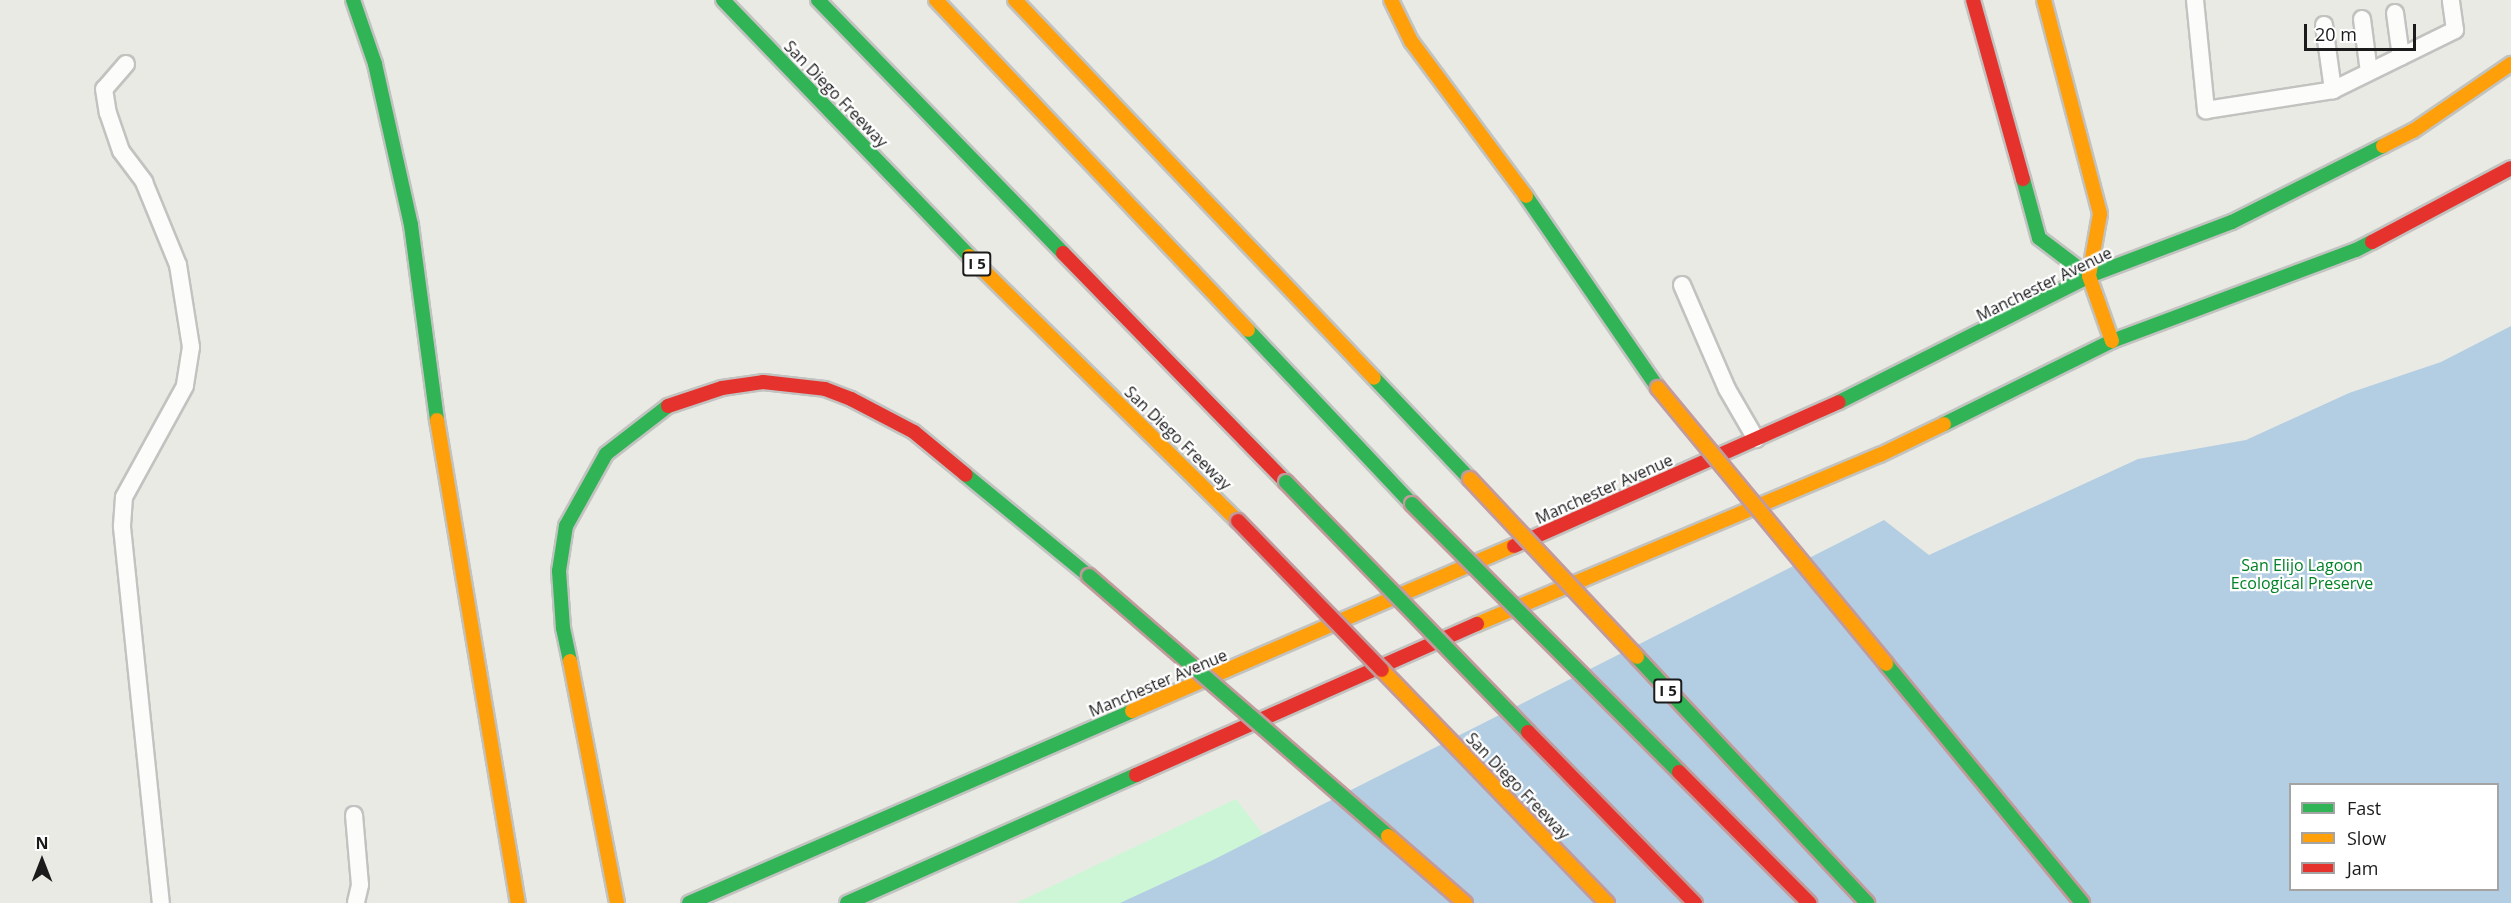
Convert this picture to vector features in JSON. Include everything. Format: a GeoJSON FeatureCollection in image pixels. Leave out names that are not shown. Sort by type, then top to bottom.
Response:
{"type":"FeatureCollection","features":[{"type":"Feature","properties":{"kind":"main road"},"geometry":{"type":"LineString","coordinates":[[353,0],[375,64],[411,225],[442,451],[518,903]]}},
{"type":"Feature","properties":{"kind":"main road","name":"San Diego Freeway"},"geometry":{"type":"LineString","coordinates":[[723,0],[995,283],[1238,521],[1607,903]]}},
{"type":"Feature","properties":{"kind":"main road"},"geometry":{"type":"LineString","coordinates":[[818,0],[1695,903]]}},
{"type":"Feature","properties":{"kind":"main road"},"geometry":{"type":"LineString","coordinates":[[936,0],[1412,504],[1809,903]]}},
{"type":"Feature","properties":{"kind":"main road","name":"I 5"},"geometry":{"type":"LineString","coordinates":[[1015,0],[1470,479],[1867,903]]}},
{"type":"Feature","properties":{"kind":"main road"},"geometry":{"type":"LineString","coordinates":[[1391,0],[1411,41],[1523,192],[1658,388],[2082,903]]}},
{"type":"Feature","properties":{"kind":"main road"},"geometry":{"type":"LineString","coordinates":[[1973,0],[2039,238],[2089,276]]}},
{"type":"Feature","properties":{"kind":"main road"},"geometry":{"type":"LineString","coordinates":[[2044,0],[2100,214],[2089,276],[2112,341]]}},
{"type":"Feature","properties":{"kind":"main road","name":"Manchester Avenue"},"geometry":{"type":"LineString","coordinates":[[689,903],[1879,384],[2089,276],[2232,222],[2413,131],[2511,64]]}},
{"type":"Feature","properties":{"kind":"main road"},"geometry":{"type":"LineString","coordinates":[[847,903],[1473,626],[1880,455],[2112,341],[2356,250],[2511,168]]}},
{"type":"Feature","properties":{"kind":"main road"},"geometry":{"type":"LineString","coordinates":[[617,903],[563,628],[559,571],[566,526],[606,453],[667,406],[722,388],[763,382],[825,389],[914,432],[1089,576],[1465,903]]}},
{"type":"Feature","properties":{"kind":"lane"},"geometry":{"type":"LineString","coordinates":[[2195,0],[2206,110],[2333,90],[2455,30],[2451,0]]}},
{"type":"Feature","properties":{"kind":"lane"},"geometry":{"type":"LineString","coordinates":[[2395,13],[2401,57]]}},
{"type":"Feature","properties":{"kind":"lane"},"geometry":{"type":"LineString","coordinates":[[2362,19],[2369,72]]}},
{"type":"Feature","properties":{"kind":"lane"},"geometry":{"type":"LineString","coordinates":[[2324,25],[2333,90]]}},
{"type":"Feature","properties":{"kind":"lane"},"geometry":{"type":"LineString","coordinates":[[126,64],[104,88],[108,113],[121,151],[144,182],[178,264],[191,346],[185,386],[124,497],[122,527],[161,903]]}},
{"type":"Feature","properties":{"kind":"lane"},"geometry":{"type":"LineString","coordinates":[[1682,285],[1727,389],[1756,439]]}},
{"type":"Feature","properties":{"kind":"lane"},"geometry":{"type":"LineString","coordinates":[[354,815],[360,885],[356,903]]}},
{"type":"Feature","properties":{"kind":"green space"},"geometry":{"type":"Polygon","coordinates":[[[1236,799],[1316,903],[1016,903],[1236,799]]]}},
{"type":"Feature","properties":{"kind":"water"},"geometry":{"type":"Polygon","coordinates":[[[2511,326],[2511,903],[1120,903],[1211,861],[1884,520],[1929,555],[2138,459],[2246,440],[2349,393],[2441,362],[2511,326]]]}},
{"type":"Feature","properties":{"kind":"traffic: fast"},"geometry":{"type":"LineString","coordinates":[[353,0],[375,64],[411,225],[437,420]]}},
{"type":"Feature","properties":{"kind":"traffic: fast"},"geometry":{"type":"LineString","coordinates":[[723,0],[969,256]]}},
{"type":"Feature","properties":{"kind":"traffic: fast"},"geometry":{"type":"LineString","coordinates":[[818,0],[1063,253]]}},
{"type":"Feature","properties":{"kind":"traffic: fast"},"geometry":{"type":"LineString","coordinates":[[1839,402],[2089,276],[2232,222],[2383,146]]}},
{"type":"Feature","properties":{"kind":"traffic: fast"},"geometry":{"type":"LineString","coordinates":[[2023,179],[2039,238],[2089,276]]}},
{"type":"Feature","properties":{"kind":"traffic: fast"},"geometry":{"type":"LineString","coordinates":[[1526,196],[1658,388]]}},
{"type":"Feature","properties":{"kind":"traffic: fast"},"geometry":{"type":"LineString","coordinates":[[1944,424],[2112,341],[2372,242]]}},
{"type":"Feature","properties":{"kind":"traffic: fast"},"geometry":{"type":"LineString","coordinates":[[1248,330],[1412,504]]}},
{"type":"Feature","properties":{"kind":"traffic: fast"},"geometry":{"type":"LineString","coordinates":[[1374,378],[1470,479]]}},
{"type":"Feature","properties":{"kind":"traffic: fast"},"geometry":{"type":"LineString","coordinates":[[570,661],[563,628],[559,571],[566,526],[606,454],[668,406]]}},
{"type":"Feature","properties":{"kind":"traffic: fast"},"geometry":{"type":"LineString","coordinates":[[966,475],[1089,576]]}},
{"type":"Feature","properties":{"kind":"traffic: fast"},"geometry":{"type":"LineString","coordinates":[[1286,482],[1528,732]]}},
{"type":"Feature","properties":{"kind":"traffic: fast"},"geometry":{"type":"LineString","coordinates":[[1412,504],[1679,772]]}},
{"type":"Feature","properties":{"kind":"traffic: fast"},"geometry":{"type":"LineString","coordinates":[[1089,576],[1388,836]]}},
{"type":"Feature","properties":{"kind":"traffic: fast"},"geometry":{"type":"LineString","coordinates":[[1637,657],[1867,903]]}},
{"type":"Feature","properties":{"kind":"traffic: fast"},"geometry":{"type":"LineString","coordinates":[[1886,664],[2082,903]]}},
{"type":"Feature","properties":{"kind":"traffic: fast"},"geometry":{"type":"LineString","coordinates":[[689,903],[1132,711]]}},
{"type":"Feature","properties":{"kind":"traffic: fast"},"geometry":{"type":"LineString","coordinates":[[847,903],[1136,775]]}},
{"type":"Feature","properties":{"kind":"traffic: slow"},"geometry":{"type":"LineString","coordinates":[[936,0],[1248,330]]}},
{"type":"Feature","properties":{"kind":"traffic: slow"},"geometry":{"type":"LineString","coordinates":[[1015,0],[1374,378]]}},
{"type":"Feature","properties":{"kind":"traffic: slow"},"geometry":{"type":"LineString","coordinates":[[1391,0],[1411,41],[1526,196]]}},
{"type":"Feature","properties":{"kind":"traffic: slow"},"geometry":{"type":"LineString","coordinates":[[2044,0],[2100,214],[2089,276],[2112,341]]}},
{"type":"Feature","properties":{"kind":"traffic: slow"},"geometry":{"type":"LineString","coordinates":[[2383,146],[2413,131],[2511,64]]}},
{"type":"Feature","properties":{"kind":"traffic: slow"},"geometry":{"type":"LineString","coordinates":[[969,256],[1238,521]]}},
{"type":"Feature","properties":{"kind":"traffic: slow"},"geometry":{"type":"LineString","coordinates":[[1658,388],[1886,664]]}},
{"type":"Feature","properties":{"kind":"traffic: slow"},"geometry":{"type":"LineString","coordinates":[[437,420],[518,903]]}},
{"type":"Feature","properties":{"kind":"traffic: slow"},"geometry":{"type":"LineString","coordinates":[[1477,624],[1880,455],[1944,424]]}},
{"type":"Feature","properties":{"kind":"traffic: slow"},"geometry":{"type":"LineString","coordinates":[[1470,479],[1637,657]]}},
{"type":"Feature","properties":{"kind":"traffic: slow"},"geometry":{"type":"LineString","coordinates":[[1132,711],[1514,546]]}},
{"type":"Feature","properties":{"kind":"traffic: slow"},"geometry":{"type":"LineString","coordinates":[[570,661],[617,903]]}},
{"type":"Feature","properties":{"kind":"traffic: slow"},"geometry":{"type":"LineString","coordinates":[[1382,670],[1607,903]]}},
{"type":"Feature","properties":{"kind":"traffic: slow"},"geometry":{"type":"LineString","coordinates":[[1388,836],[1465,903]]}},
{"type":"Feature","properties":{"kind":"traffic: jam"},"geometry":{"type":"LineString","coordinates":[[1973,0],[2023,179]]}},
{"type":"Feature","properties":{"kind":"traffic: jam"},"geometry":{"type":"LineString","coordinates":[[2372,242],[2511,168]]}},
{"type":"Feature","properties":{"kind":"traffic: jam"},"geometry":{"type":"LineString","coordinates":[[1063,253],[1286,482]]}},
{"type":"Feature","properties":{"kind":"traffic: jam"},"geometry":{"type":"LineString","coordinates":[[668,406],[722,388],[763,382],[825,389],[851,399],[914,432],[966,475]]}},
{"type":"Feature","properties":{"kind":"traffic: jam"},"geometry":{"type":"LineString","coordinates":[[1514,546],[1839,402]]}},
{"type":"Feature","properties":{"kind":"traffic: jam"},"geometry":{"type":"LineString","coordinates":[[1238,521],[1382,670]]}},
{"type":"Feature","properties":{"kind":"traffic: jam"},"geometry":{"type":"LineString","coordinates":[[1136,775],[1477,624]]}},
{"type":"Feature","properties":{"kind":"traffic: jam"},"geometry":{"type":"LineString","coordinates":[[1528,732],[1695,903]]}},
{"type":"Feature","properties":{"kind":"traffic: jam"},"geometry":{"type":"LineString","coordinates":[[1679,772],[1809,903]]}},
{"type":"Feature","properties":{"kind":"park label","name":"San Elijo Lagoon Ecological Preserve"},"geometry":{"type":"Point","coordinates":[2302,574]}}]}
